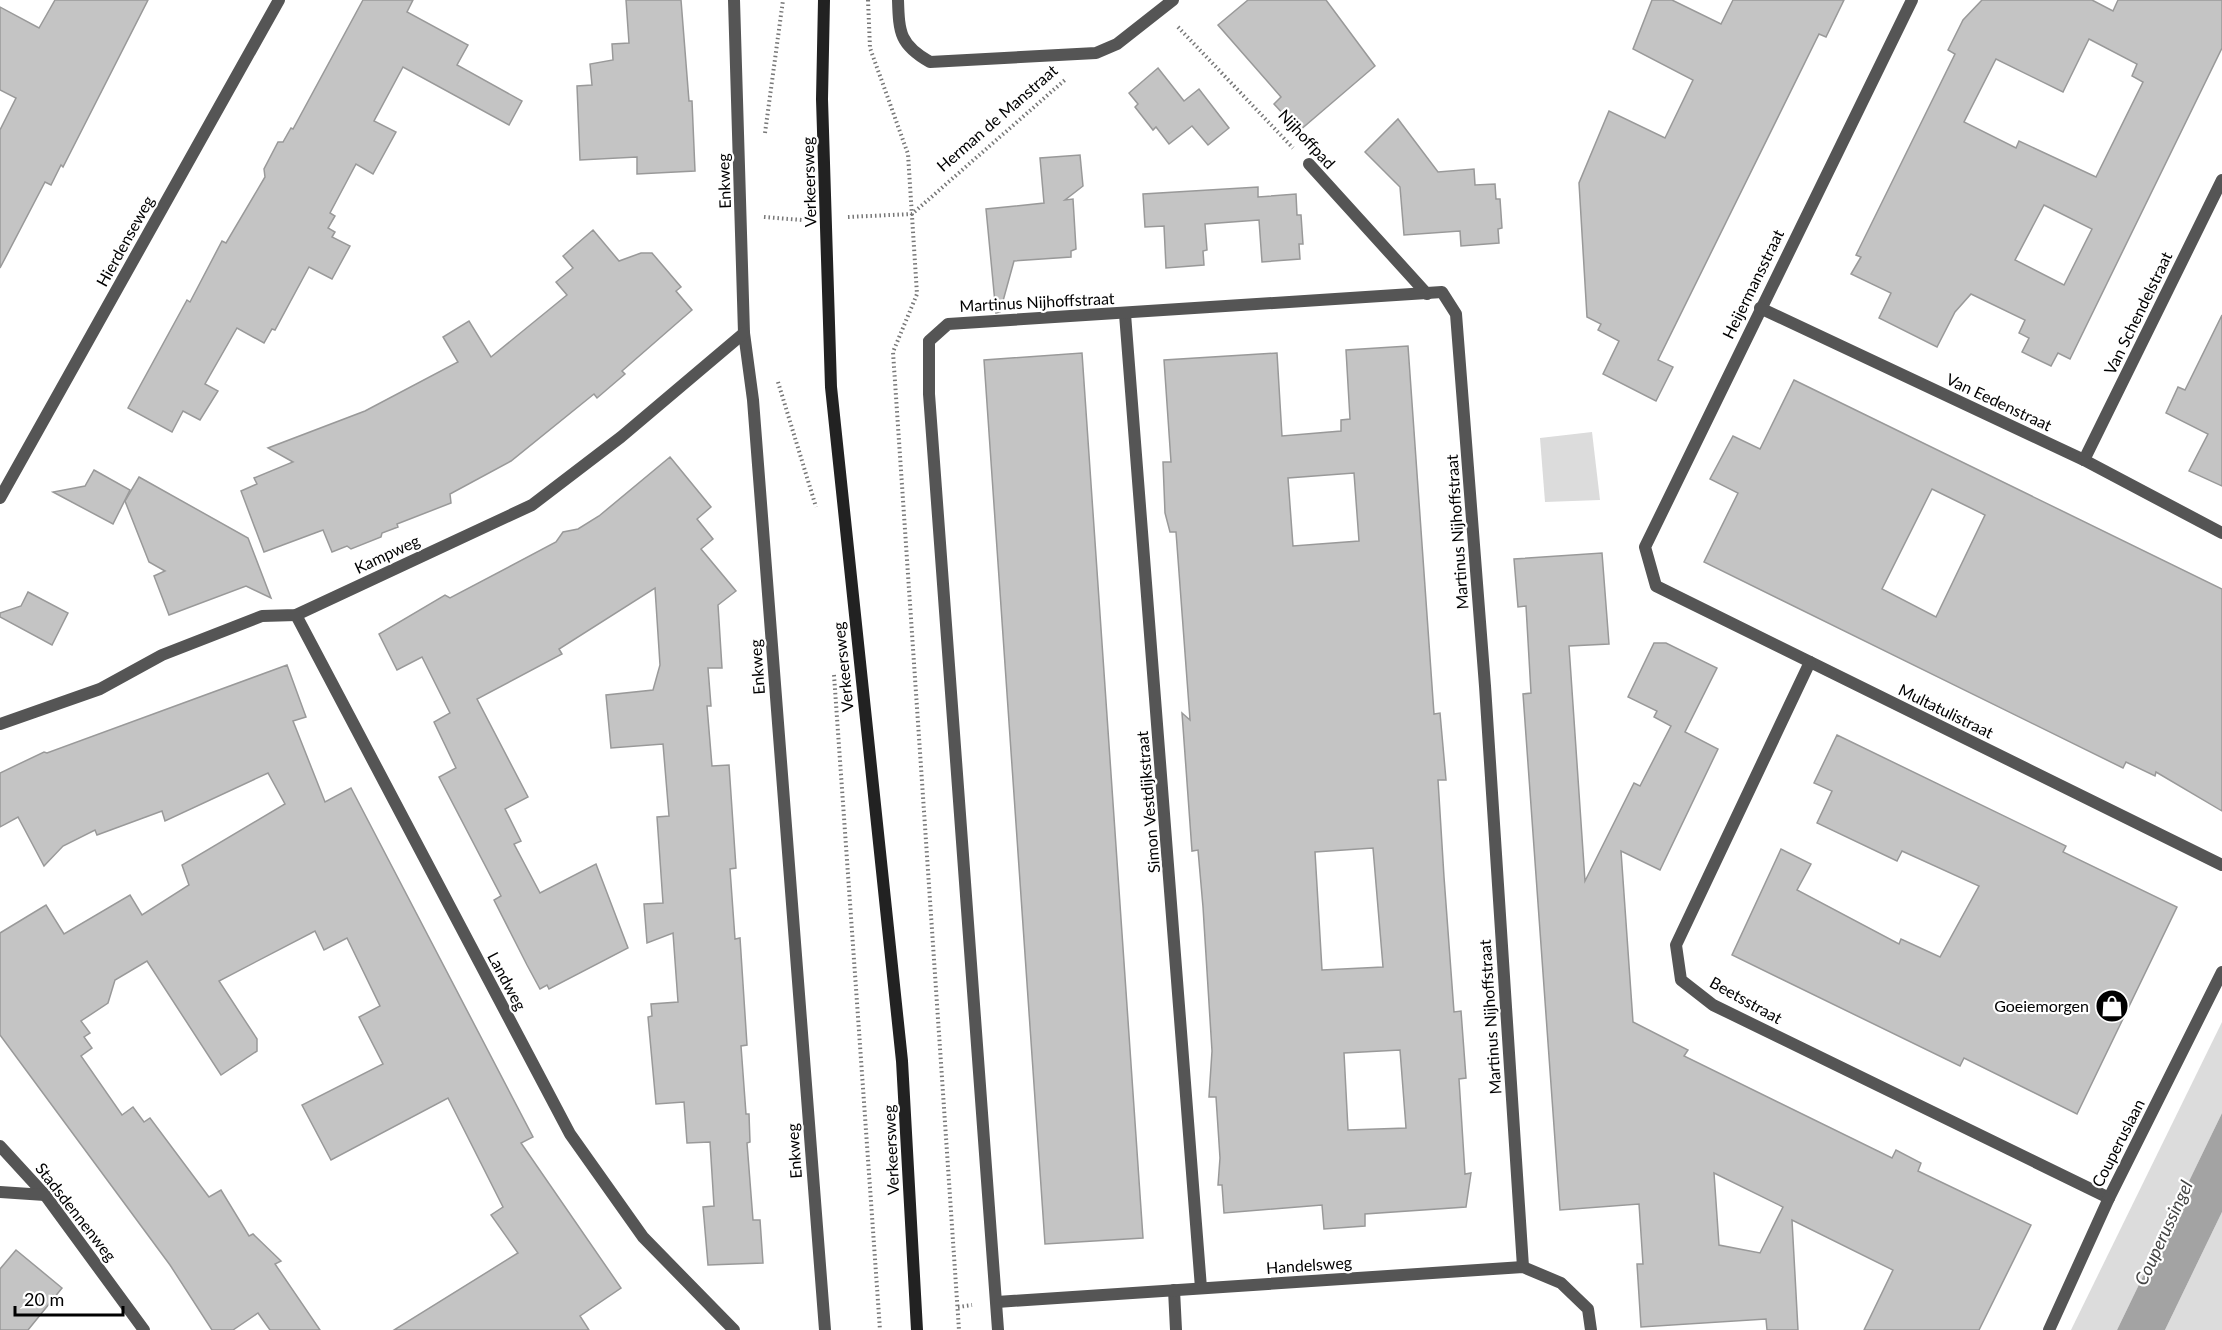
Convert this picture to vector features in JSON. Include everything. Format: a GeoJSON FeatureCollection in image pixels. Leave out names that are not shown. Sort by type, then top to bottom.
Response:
{"type":"FeatureCollection","features":[{"type":"Feature","properties":{"kind":"main road","name":"Verkeersweg"},"geometry":{"type":"LineString","coordinates":[[824,0],[822,99],[828,218],[831,387],[902,1061],[917,1330]]}},
{"type":"Feature","properties":{"kind":"street","name":"Hierdenseweg"},"geometry":{"type":"LineString","coordinates":[[0,498],[279,0]]}},
{"type":"Feature","properties":{"kind":"street","name":"Enkweg"},"geometry":{"type":"LineString","coordinates":[[734,0],[744,333],[753,400],[825,1330]]}},
{"type":"Feature","properties":{"kind":"street"},"geometry":{"type":"LineString","coordinates":[[898,0],[899,32],[912,52],[930,62],[1096,53],[1117,44],[1173,0]]}},
{"type":"Feature","properties":{"kind":"street","name":"Heijermansstraat"},"geometry":{"type":"LineString","coordinates":[[1656,586],[1646,547],[1760,308],[1912,0]]}},
{"type":"Feature","properties":{"kind":"street","name":"Nijhoffpad"},"geometry":{"type":"LineString","coordinates":[[1309,165],[1427,294]]}},
{"type":"Feature","properties":{"kind":"street","name":"Van Schendelstraat"},"geometry":{"type":"LineString","coordinates":[[2084,460],[2222,180]]}},
{"type":"Feature","properties":{"kind":"street","name":"Martinus Nijhoffstraat"},"geometry":{"type":"LineString","coordinates":[[997,1302],[929,394],[929,340],[948,324],[1442,292],[1456,314],[1485,686],[1523,1267]]}},
{"type":"Feature","properties":{"kind":"street","name":"Van Eedenstraat"},"geometry":{"type":"LineString","coordinates":[[1760,308],[2084,460],[2222,533]]}},
{"type":"Feature","properties":{"kind":"street","name":"Simon Vestdijkstraat"},"geometry":{"type":"LineString","coordinates":[[1125,314],[1201,1288]]}},
{"type":"Feature","properties":{"kind":"street","name":"Kampweg"},"geometry":{"type":"LineString","coordinates":[[0,724],[100,689],[162,655],[262,616],[296,615],[532,505],[621,437],[744,333]]}},
{"type":"Feature","properties":{"kind":"street","name":"Multatulistraat"},"geometry":{"type":"LineString","coordinates":[[1656,586],[2222,866]]}},
{"type":"Feature","properties":{"kind":"street","name":"Landweg"},"geometry":{"type":"LineString","coordinates":[[296,615],[570,1134],[643,1237],[734,1330]]}},
{"type":"Feature","properties":{"kind":"street","name":"Beetsstraat"},"geometry":{"type":"LineString","coordinates":[[1810,662],[1676,945],[1681,980],[1713,1005],[2109,1198]]}},
{"type":"Feature","properties":{"kind":"street","name":"Couperuslaan"},"geometry":{"type":"LineString","coordinates":[[2049,1330],[2109,1198],[2222,972]]}},
{"type":"Feature","properties":{"kind":"street","name":"Stadsdennenweg"},"geometry":{"type":"LineString","coordinates":[[0,1146],[45,1195],[144,1330]]}},
{"type":"Feature","properties":{"kind":"street"},"geometry":{"type":"LineString","coordinates":[[0,1192],[45,1195]]}},
{"type":"Feature","properties":{"kind":"street","name":"Handelsweg"},"geometry":{"type":"LineString","coordinates":[[997,1302],[1523,1267],[1561,1283],[1588,1309],[1591,1330]]}},
{"type":"Feature","properties":{"kind":"street"},"geometry":{"type":"LineString","coordinates":[[1174,1290],[1176,1330]]}},
{"type":"Feature","properties":{"kind":"street"},"geometry":{"type":"LineString","coordinates":[[997,1302],[998,1330]]}},
{"type":"Feature","properties":{"kind":"path"},"geometry":{"type":"LineString","coordinates":[[763,144],[783,0]]}},
{"type":"Feature","properties":{"kind":"path"},"geometry":{"type":"LineString","coordinates":[[868,0],[870,48],[908,154],[917,294],[892,352],[959,1330]]}},
{"type":"Feature","properties":{"kind":"path","name":"Nijhoffpad"},"geometry":{"type":"LineString","coordinates":[[1161,9],[1309,165]]}},
{"type":"Feature","properties":{"kind":"path","name":"Herman de Manstraat"},"geometry":{"type":"LineString","coordinates":[[912,214],[1096,53]]}},
{"type":"Feature","properties":{"kind":"path"},"geometry":{"type":"LineString","coordinates":[[762,206],[762,228]]}},
{"type":"Feature","properties":{"kind":"path"},"geometry":{"type":"LineString","coordinates":[[761,216],[801,220],[912,214]]}},
{"type":"Feature","properties":{"kind":"path"},"geometry":{"type":"LineString","coordinates":[[774,371],[820,518]]}},
{"type":"Feature","properties":{"kind":"path"},"geometry":{"type":"LineString","coordinates":[[834,673],[880,1330]]}},
{"type":"Feature","properties":{"kind":"shaded area"},"geometry":{"type":"Polygon","coordinates":[[[1592,432],[1600,500],[1545,502],[1540,438],[1592,432]]]}},
{"type":"Feature","properties":{"kind":"shaded area"},"geometry":{"type":"Polygon","coordinates":[[[2222,1022],[2222,1113],[2117,1330],[2071,1330],[2222,1022]]]}},
{"type":"Feature","properties":{"kind":"shaded area"},"geometry":{"type":"Polygon","coordinates":[[[2222,1212],[2222,1330],[2165,1330],[2222,1212]]]}},
{"type":"Feature","properties":{"kind":"water","name":"Couperussingel"},"geometry":{"type":"Polygon","coordinates":[[[2222,1113],[2222,1212],[2165,1330],[2117,1330],[2222,1113]]]}},
{"type":"Feature","properties":{"kind":"building"},"geometry":{"type":"Polygon","coordinates":[[[55,0],[148,0],[63,167],[61,165],[51,185],[45,182],[0,268],[0,130],[16,98],[0,90],[0,7],[39,28],[55,0]]]}},
{"type":"Feature","properties":{"kind":"building"},"geometry":{"type":"Polygon","coordinates":[[[363,0],[413,0],[407,12],[468,45],[457,65],[522,101],[509,125],[403,67],[374,121],[396,132],[373,174],[356,164],[330,213],[335,216],[328,228],[335,232],[332,237],[350,246],[332,279],[309,267],[275,330],[272,329],[264,343],[237,328],[205,384],[218,391],[200,420],[183,411],[172,432],[128,408],[187,300],[190,302],[222,241],[226,243],[265,177],[264,169],[278,142],[283,142],[291,128],[293,129],[363,0]]]}},
{"type":"Feature","properties":{"kind":"building"},"geometry":{"type":"Polygon","coordinates":[[[626,0],[681,0],[689,101],[692,101],[695,171],[637,174],[637,157],[580,160],[577,86],[592,85],[590,64],[613,60],[612,44],[629,43],[626,0]]]}},
{"type":"Feature","properties":{"kind":"building"},"geometry":{"type":"Polygon","coordinates":[[[1248,0],[1326,0],[1375,66],[1299,131],[1274,104],[1281,97],[1218,25],[1248,0]]]}},
{"type":"Feature","properties":{"kind":"building"},"geometry":{"type":"Polygon","coordinates":[[[1652,0],[1672,0],[1721,24],[1733,0],[1844,0],[1826,37],[1819,34],[1658,360],[1673,367],[1656,401],[1603,374],[1619,341],[1598,330],[1601,324],[1587,317],[1579,183],[1609,111],[1665,138],[1693,80],[1633,49],[1652,0]]]}},
{"type":"Feature","properties":{"kind":"building"},"geometry":{"type":"Polygon","coordinates":[[[1982,0],[2092,0],[2113,11],[2118,0],[2222,0],[2222,48],[2070,359],[2058,353],[2051,366],[2022,352],[2029,338],[2019,333],[2025,320],[1971,294],[1955,312],[1937,347],[1879,318],[1891,293],[1851,274],[1861,257],[1856,255],[1955,54],[1948,50],[1963,20],[1982,0]],[[2089,39],[2063,92],[1996,59],[1964,122],[2016,148],[2019,141],[2096,177],[2143,82],[2132,76],[2137,64],[2089,39]],[[2044,205],[2015,260],[2064,285],[2092,229],[2044,205]]]}},
{"type":"Feature","properties":{"kind":"building"},"geometry":{"type":"Polygon","coordinates":[[[1158,68],[1184,101],[1199,89],[1229,128],[1208,145],[1192,126],[1169,144],[1156,127],[1153,130],[1135,107],[1138,104],[1129,93],[1158,68]]]}},
{"type":"Feature","properties":{"kind":"building"},"geometry":{"type":"Polygon","coordinates":[[[1398,119],[1438,172],[1474,169],[1475,185],[1495,184],[1496,199],[1500,199],[1502,228],[1498,229],[1499,243],[1461,246],[1460,231],[1404,235],[1400,187],[1365,152],[1398,119]]]}},
{"type":"Feature","properties":{"kind":"building"},"geometry":{"type":"Polygon","coordinates":[[[1080,155],[1083,186],[1065,200],[1073,199],[1076,249],[1071,251],[1071,257],[1014,261],[1000,312],[996,313],[986,209],[1044,203],[1040,158],[1080,155]]]}},
{"type":"Feature","properties":{"kind":"building"},"geometry":{"type":"Polygon","coordinates":[[[1258,187],[1258,197],[1296,194],[1297,215],[1301,215],[1303,244],[1299,244],[1300,259],[1262,262],[1259,220],[1205,224],[1207,250],[1203,251],[1204,265],[1166,268],[1164,226],[1145,227],[1143,194],[1258,187]]]}},
{"type":"Feature","properties":{"kind":"building"},"geometry":{"type":"Polygon","coordinates":[[[593,230],[619,261],[641,253],[652,253],[681,287],[676,291],[692,310],[622,371],[625,374],[597,398],[594,394],[511,461],[450,494],[451,503],[397,524],[398,527],[382,533],[381,537],[351,549],[347,546],[332,552],[323,530],[264,552],[241,491],[257,484],[254,478],[293,462],[268,448],[365,411],[458,362],[443,337],[469,321],[491,357],[567,295],[556,282],[573,268],[563,256],[593,230]]]}},
{"type":"Feature","properties":{"kind":"building"},"geometry":{"type":"Polygon","coordinates":[[[2222,315],[2222,486],[2189,471],[2208,434],[2166,413],[2178,387],[2185,390],[2222,315]]]}},
{"type":"Feature","properties":{"kind":"building"},"geometry":{"type":"Polygon","coordinates":[[[1408,346],[1434,714],[1440,713],[1446,780],[1438,780],[1454,1012],[1461,1011],[1466,1078],[1459,1079],[1465,1174],[1471,1173],[1466,1207],[1365,1214],[1365,1226],[1324,1229],[1322,1205],[1224,1213],[1222,1185],[1218,1185],[1220,1158],[1216,1097],[1209,1097],[1212,1051],[1203,907],[1198,850],[1192,851],[1182,713],[1190,720],[1176,532],[1170,532],[1165,513],[1163,462],[1171,462],[1164,360],[1277,353],[1282,436],[1341,431],[1341,420],[1350,419],[1346,350],[1408,346]],[[1354,473],[1288,478],[1293,546],[1359,541],[1354,473]],[[1373,848],[1315,852],[1322,970],[1383,967],[1373,848]],[[1400,1050],[1344,1053],[1348,1130],[1406,1128],[1400,1050]]]}},
{"type":"Feature","properties":{"kind":"building"},"geometry":{"type":"Polygon","coordinates":[[[1082,353],[1143,1238],[1045,1244],[984,360],[1082,353]]]}},
{"type":"Feature","properties":{"kind":"building"},"geometry":{"type":"Polygon","coordinates":[[[1794,380],[2222,589],[2222,811],[2156,772],[2155,776],[2126,762],[2123,768],[1704,562],[1738,493],[1710,479],[1733,436],[1760,449],[1794,380]],[[1932,489],[1882,589],[1936,617],[1985,515],[1932,489]]]}},
{"type":"Feature","properties":{"kind":"building"},"geometry":{"type":"Polygon","coordinates":[[[670,457],[711,507],[697,519],[713,539],[701,549],[736,591],[718,605],[722,668],[708,668],[711,706],[707,706],[712,766],[729,765],[736,868],[730,869],[735,939],[740,938],[747,1045],[741,1046],[746,1114],[749,1114],[750,1142],[747,1143],[753,1220],[760,1220],[763,1263],[708,1265],[703,1207],[714,1206],[710,1142],[687,1143],[684,1102],[656,1104],[648,1017],[652,1016],[651,1004],[678,1002],[673,933],[647,943],[644,904],[663,903],[657,817],[669,816],[663,744],[611,748],[606,695],[653,690],[660,665],[655,588],[559,649],[562,654],[477,699],[528,797],[505,809],[521,841],[514,844],[540,893],[596,864],[628,948],[549,989],[547,985],[540,989],[527,965],[494,900],[501,896],[439,777],[456,768],[434,722],[450,713],[422,657],[397,670],[379,634],[445,595],[450,598],[556,542],[563,532],[578,529],[599,516],[670,457]]]}},
{"type":"Feature","properties":{"kind":"building"},"geometry":{"type":"Polygon","coordinates":[[[94,470],[130,490],[113,524],[53,492],[85,486],[94,470]]]}},
{"type":"Feature","properties":{"kind":"building"},"geometry":{"type":"Polygon","coordinates":[[[139,477],[248,538],[271,598],[246,586],[169,615],[154,576],[165,571],[149,562],[125,501],[139,477]]]}},
{"type":"Feature","properties":{"kind":"building"},"geometry":{"type":"Polygon","coordinates":[[[1602,553],[1609,644],[1569,646],[1585,881],[1634,783],[1640,786],[1671,726],[1654,717],[1657,711],[1628,697],[1654,643],[1666,643],[1717,668],[1685,732],[1718,749],[1660,870],[1621,851],[1633,1022],[1688,1050],[1684,1056],[1892,1158],[1896,1150],[1921,1163],[1918,1171],[2031,1225],[1979,1330],[1864,1330],[1893,1270],[1792,1220],[1798,1330],[1767,1330],[1766,1319],[1641,1327],[1637,1264],[1643,1264],[1639,1204],[1560,1210],[1523,694],[1531,693],[1526,606],[1518,607],[1514,559],[1602,553]],[[1714,1173],[1719,1245],[1760,1253],[1783,1207],[1714,1173]]]}},
{"type":"Feature","properties":{"kind":"building"},"geometry":{"type":"Polygon","coordinates":[[[28,592],[68,613],[52,645],[0,617],[0,613],[21,606],[28,592]]]}},
{"type":"Feature","properties":{"kind":"building"},"geometry":{"type":"Polygon","coordinates":[[[287,665],[306,717],[293,721],[325,802],[351,788],[533,1137],[521,1143],[621,1288],[580,1316],[589,1330],[394,1330],[518,1253],[491,1215],[503,1207],[448,1098],[331,1160],[302,1105],[383,1064],[359,1017],[380,1006],[347,938],[324,950],[315,931],[219,981],[257,1039],[257,1051],[221,1075],[147,961],[115,980],[108,1003],[81,1021],[90,1033],[84,1037],[92,1048],[81,1056],[122,1115],[133,1107],[144,1122],[150,1118],[209,1197],[221,1190],[249,1236],[253,1234],[281,1261],[275,1264],[320,1330],[270,1330],[258,1313],[233,1330],[212,1330],[170,1265],[0,1035],[0,933],[46,905],[64,934],[130,895],[142,915],[189,885],[182,865],[285,804],[268,773],[165,821],[162,811],[97,835],[95,830],[63,846],[44,866],[18,817],[0,827],[0,773],[44,752],[47,753],[287,665]]]}},
{"type":"Feature","properties":{"kind":"building"},"geometry":{"type":"Polygon","coordinates":[[[1837,735],[2066,846],[2063,852],[2177,907],[2077,1114],[1964,1058],[1960,1066],[1732,955],[1781,849],[1811,864],[1797,890],[1899,944],[1901,939],[1940,957],[1979,886],[1902,851],[1897,861],[1817,823],[1832,791],[1814,783],[1837,735]]]}},
{"type":"Feature","properties":{"kind":"building"},"geometry":{"type":"Polygon","coordinates":[[[16,1250],[62,1288],[28,1330],[0,1330],[0,1269],[16,1250]]]}},
{"type":"Feature","properties":{"kind":"place","name":"Goeiemorgen"},"geometry":{"type":"Point","coordinates":[2112,1006]}}]}
